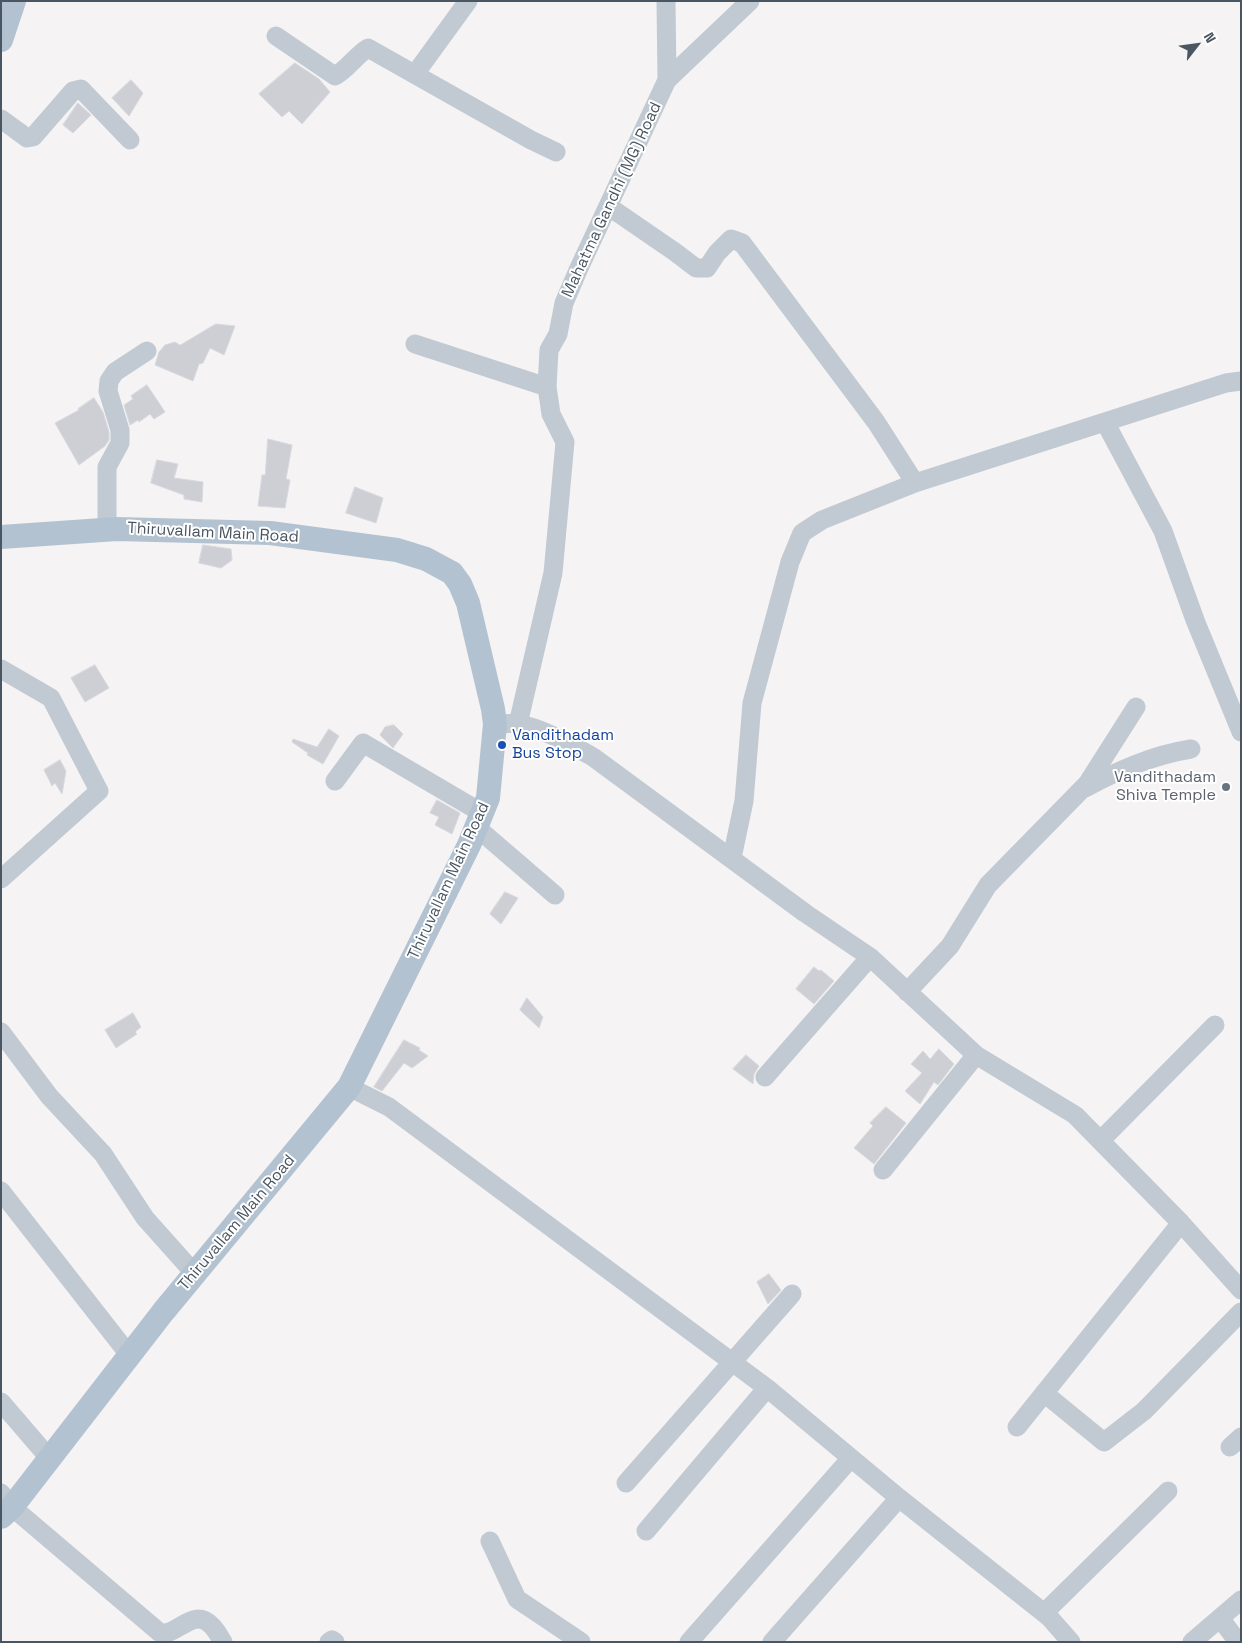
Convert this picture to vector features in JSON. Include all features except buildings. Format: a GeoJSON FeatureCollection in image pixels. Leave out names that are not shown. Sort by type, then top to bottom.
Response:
{"type":"FeatureCollection","features":[{"type":"Feature","properties":{"kind":"main road"},"geometry":{"type":"LineString","coordinates":[[1,40],[14,1]]}},
{"type":"Feature","properties":{"kind":"main road","name":"Thiruvallam Main Road"},"geometry":{"type":"LineString","coordinates":[[1,536],[107,530],[270,532],[397,550],[426,559],[452,573],[460,584],[468,603],[495,724],[488,798],[469,845],[349,1087],[194,1274],[50,1459],[5,1506]]}},
{"type":"Feature","properties":{"kind":"street"},"geometry":{"type":"LineString","coordinates":[[415,74],[468,1]]}},
{"type":"Feature","properties":{"kind":"street"},"geometry":{"type":"LineString","coordinates":[[666,1],[667,80]]}},
{"type":"Feature","properties":{"kind":"street","name":"Mahatma Gandhi (MG) Road"},"geometry":{"type":"LineString","coordinates":[[518,724],[553,573],[565,442],[551,414],[546,387],[549,350],[558,334],[564,303],[667,80],[750,1]]}},
{"type":"Feature","properties":{"kind":"street"},"geometry":{"type":"LineString","coordinates":[[276,36],[335,76],[344,71],[358,54],[368,48],[531,140],[556,152]]}},
{"type":"Feature","properties":{"kind":"street"},"geometry":{"type":"LineString","coordinates":[[1,119],[27,138],[32,136],[73,91],[81,89],[130,140]]}},
{"type":"Feature","properties":{"kind":"street"},"geometry":{"type":"LineString","coordinates":[[608,206],[696,268],[707,268],[717,253],[731,239],[742,243],[876,422],[915,483]]}},
{"type":"Feature","properties":{"kind":"street"},"geometry":{"type":"LineString","coordinates":[[415,344],[546,387]]}},
{"type":"Feature","properties":{"kind":"street"},"geometry":{"type":"LineString","coordinates":[[107,530],[107,466],[120,443],[120,430],[108,391],[109,381],[115,372],[147,351]]}},
{"type":"Feature","properties":{"kind":"street"},"geometry":{"type":"LineString","coordinates":[[732,858],[744,801],[752,702],[790,562],[802,533],[822,520],[915,483],[1226,383],[1241,381]]}},
{"type":"Feature","properties":{"kind":"street"},"geometry":{"type":"LineString","coordinates":[[1105,422],[1163,531],[1195,620],[1241,732]]}},
{"type":"Feature","properties":{"kind":"street"},"geometry":{"type":"LineString","coordinates":[[1,669],[51,698],[99,792],[1,879]]}},
{"type":"Feature","properties":{"kind":"street"},"geometry":{"type":"LineString","coordinates":[[907,992],[950,946],[988,885],[1087,784],[1136,707]]}},
{"type":"Feature","properties":{"kind":"street"},"geometry":{"type":"LineString","coordinates":[[495,724],[518,724],[548,735],[593,757],[805,913],[870,956],[976,1055],[1075,1115],[1181,1223],[1241,1290]]}},
{"type":"Feature","properties":{"kind":"street"},"geometry":{"type":"LineString","coordinates":[[335,781],[363,743],[479,820],[556,895]]}},
{"type":"Feature","properties":{"kind":"street"},"geometry":{"type":"LineString","coordinates":[[1082,790],[1119,770],[1166,753],[1191,749]]}},
{"type":"Feature","properties":{"kind":"street"},"geometry":{"type":"LineString","coordinates":[[765,1077],[870,956]]}},
{"type":"Feature","properties":{"kind":"street"},"geometry":{"type":"LineString","coordinates":[[1101,1140],[1216,1025]]}},
{"type":"Feature","properties":{"kind":"street"},"geometry":{"type":"LineString","coordinates":[[1,1032],[49,1096],[103,1154],[145,1218],[194,1274]]}},
{"type":"Feature","properties":{"kind":"street"},"geometry":{"type":"LineString","coordinates":[[883,1170],[976,1055]]}},
{"type":"Feature","properties":{"kind":"street"},"geometry":{"type":"LineString","coordinates":[[349,1087],[389,1107],[767,1388],[899,1498],[1044,1613],[1071,1642]]}},
{"type":"Feature","properties":{"kind":"street"},"geometry":{"type":"LineString","coordinates":[[1,1190],[130,1356]]}},
{"type":"Feature","properties":{"kind":"street"},"geometry":{"type":"LineString","coordinates":[[1017,1427],[1181,1223]]}},
{"type":"Feature","properties":{"kind":"street"},"geometry":{"type":"LineString","coordinates":[[626,1483],[792,1294]]}},
{"type":"Feature","properties":{"kind":"street"},"geometry":{"type":"LineString","coordinates":[[1044,1394],[1104,1442],[1144,1411],[1241,1312]]}},
{"type":"Feature","properties":{"kind":"street"},"geometry":{"type":"LineString","coordinates":[[646,1531],[767,1388]]}},
{"type":"Feature","properties":{"kind":"street"},"geometry":{"type":"LineString","coordinates":[[1,1402],[50,1459]]}},
{"type":"Feature","properties":{"kind":"street"},"geometry":{"type":"LineString","coordinates":[[689,1642],[851,1458]]}},
{"type":"Feature","properties":{"kind":"street"},"geometry":{"type":"LineString","coordinates":[[1044,1613],[1168,1491]]}},
{"type":"Feature","properties":{"kind":"street"},"geometry":{"type":"LineString","coordinates":[[772,1642],[899,1498]]}},
{"type":"Feature","properties":{"kind":"street"},"geometry":{"type":"LineString","coordinates":[[5,1506],[159,1632],[169,1633],[185,1622],[205,1620],[212,1626],[223,1642]]}},
{"type":"Feature","properties":{"kind":"street"},"geometry":{"type":"LineString","coordinates":[[490,1541],[517,1599],[581,1642]]}},
{"type":"Feature","properties":{"kind":"street"},"geometry":{"type":"LineString","coordinates":[[1192,1642],[1241,1600]]}},
{"type":"Feature","properties":{"kind":"street"},"geometry":{"type":"LineString","coordinates":[[1220,1618],[1238,1642]]}},
{"type":"Feature","properties":{"kind":"street"},"geometry":{"type":"LineString","coordinates":[[329,1642],[332,1640],[335,1642]]}},
{"type":"Feature","properties":{"kind":"place","name":"Vandithadam Bus Stop"},"geometry":{"type":"Point","coordinates":[502,745]}},
{"type":"Feature","properties":{"kind":"place","name":"Vandithadam Shiva Temple"},"geometry":{"type":"Point","coordinates":[1226,787]}}]}
